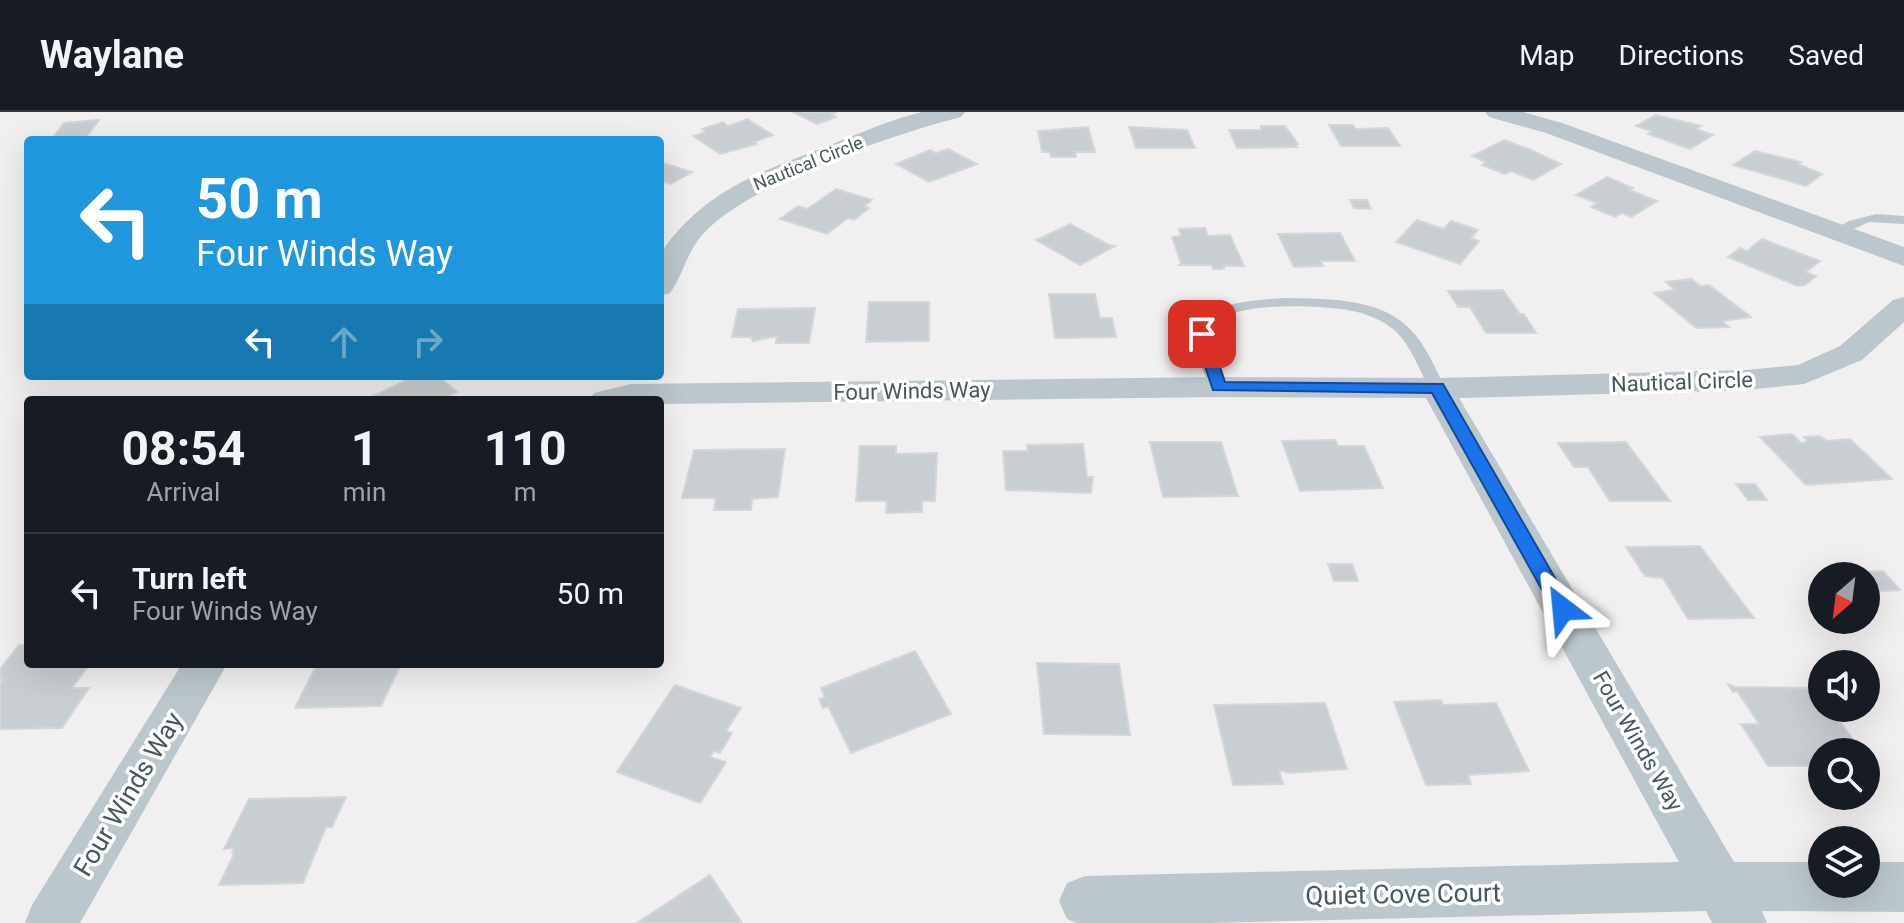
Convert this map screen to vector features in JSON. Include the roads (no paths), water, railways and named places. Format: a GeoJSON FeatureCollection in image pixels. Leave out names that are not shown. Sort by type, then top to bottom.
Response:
{"type":"FeatureCollection","features":[{"type":"Feature","properties":{"kind":"street","name":"Nautical Circle"},"geometry":{"type":"LineString","coordinates":[[664,278],[674,254],[694,227],[751,185],[914,121],[953,112]]}},
{"type":"Feature","properties":{"kind":"street"},"geometry":{"type":"LineString","coordinates":[[1497,112],[1554,128],[1904,257]]}},
{"type":"Feature","properties":{"kind":"street","name":"Nautical Circle"},"geometry":{"type":"LineString","coordinates":[[1437,388],[1682,384],[1804,374],[1851,353],[1904,306]]}},
{"type":"Feature","properties":{"kind":"street","name":"Four Winds Way"},"geometry":{"type":"LineString","coordinates":[[624,390],[1437,388],[1731,905]]}},
{"type":"Feature","properties":{"kind":"street","name":"Four Winds Way"},"geometry":{"type":"LineString","coordinates":[[51,923],[203,668]]}},
{"type":"Feature","properties":{"kind":"street","name":"Quiet Cove Court"},"geometry":{"type":"LineString","coordinates":[[1085,901],[1731,905],[1904,887]]}},
{"type":"Feature","properties":{"kind":"lane"},"geometry":{"type":"LineString","coordinates":[[1836,233],[1859,219],[1882,217],[1904,220]]}},
{"type":"Feature","properties":{"kind":"lane","name":"Four Winds Way"},"geometry":{"type":"LineString","coordinates":[[1219,387],[1202,334],[1208,318],[1224,309],[1249,305],[1344,305],[1389,320],[1409,335],[1437,388]]}}]}
